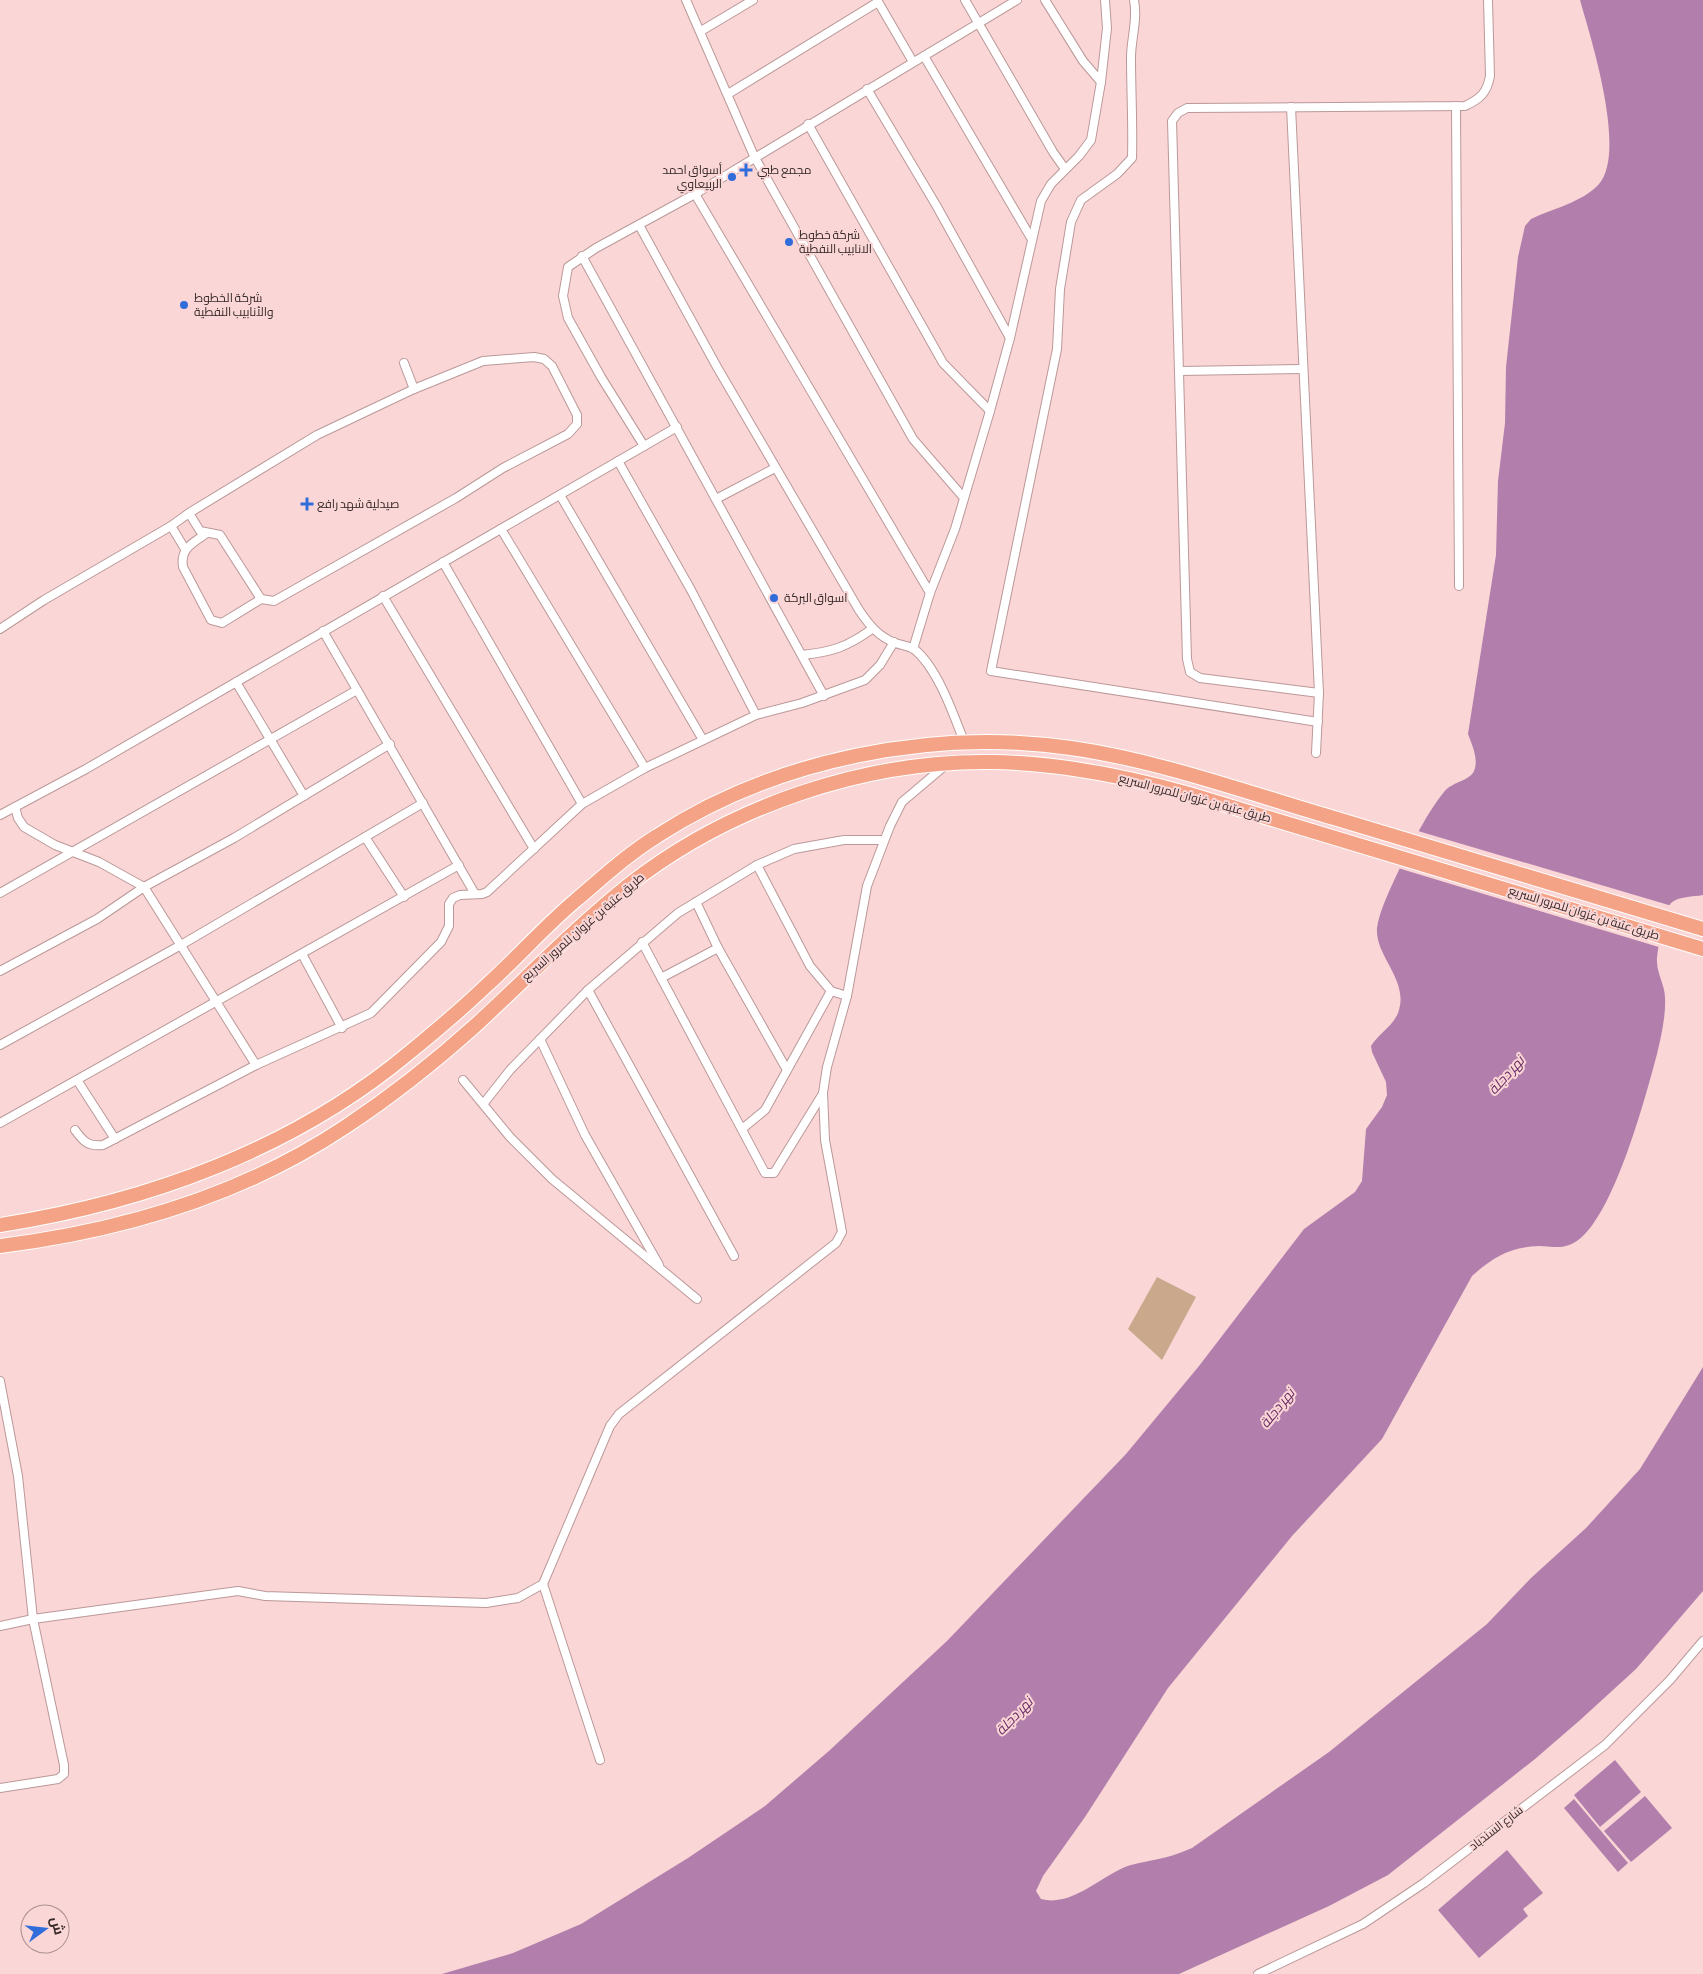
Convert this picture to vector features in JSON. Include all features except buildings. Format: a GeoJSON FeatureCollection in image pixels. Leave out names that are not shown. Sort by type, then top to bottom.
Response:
{"type":"FeatureCollection","features":[{"type":"Feature","properties":{"kind":"highway","name":"طريق عتبة بن غزوان للمرور السريع"},"geometry":{"type":"LineString","coordinates":[[0,1225],[88,1208],[170,1184],[258,1148],[326,1112],[370,1084],[410,1052],[488,985],[545,928],[615,867],[655,837],[712,805],[766,782],[815,766],[895,750],[991,743],[1074,748],[1165,768],[1703,929]]}},
{"type":"Feature","properties":{"kind":"highway","name":"طريق عتبة بن غزوان للمرور السريع"},"geometry":{"type":"LineString","coordinates":[[0,1246],[77,1234],[135,1220],[220,1191],[281,1164],[345,1127],[422,1071],[478,1023],[596,912],[646,872],[682,847],[745,814],[794,795],[866,776],[919,766],[990,762],[1072,768],[1160,786],[1703,948]]}},
{"type":"Feature","properties":{"kind":"street"},"geometry":{"type":"LineString","coordinates":[[686,0],[754,156],[913,439],[964,498]]}},
{"type":"Feature","properties":{"kind":"street"},"geometry":{"type":"LineString","coordinates":[[701,31],[752,0]]}},
{"type":"Feature","properties":{"kind":"street"},"geometry":{"type":"LineString","coordinates":[[965,0],[1065,169]]}},
{"type":"Feature","properties":{"kind":"street"},"geometry":{"type":"LineString","coordinates":[[644,446],[568,318],[563,296],[564,280],[568,267],[582,256],[695,194],[754,156],[1017,0]]}},
{"type":"Feature","properties":{"kind":"street"},"geometry":{"type":"LineString","coordinates":[[1045,0],[1083,61],[1101,82]]}},
{"type":"Feature","properties":{"kind":"street"},"geometry":{"type":"LineString","coordinates":[[913,649],[930,593],[964,498],[990,411],[1010,338],[1031,238],[1041,201],[1051,184],[1079,156],[1091,140],[1101,82],[1107,28],[1105,0]]}},
{"type":"Feature","properties":{"kind":"street"},"geometry":{"type":"LineString","coordinates":[[1134,0],[1136,14],[1131,56],[1134,111],[1132,158],[1117,174],[1081,200],[1071,222],[1060,289],[1057,349],[991,671],[1318,722]]}},
{"type":"Feature","properties":{"kind":"street"},"geometry":{"type":"LineString","coordinates":[[1319,694],[1200,678],[1190,672],[1187,659],[1172,121],[1178,112],[1187,108],[1465,106],[1478,100],[1487,88],[1490,76],[1488,0]]}},
{"type":"Feature","properties":{"kind":"street"},"geometry":{"type":"LineString","coordinates":[[728,94],[878,1],[913,62]]}},
{"type":"Feature","properties":{"kind":"street"},"geometry":{"type":"LineString","coordinates":[[924,56],[1031,238]]}},
{"type":"Feature","properties":{"kind":"street"},"geometry":{"type":"LineString","coordinates":[[866,89],[936,205],[1010,338]]}},
{"type":"Feature","properties":{"kind":"street"},"geometry":{"type":"LineString","coordinates":[[1456,106],[1459,586]]}},
{"type":"Feature","properties":{"kind":"street"},"geometry":{"type":"LineString","coordinates":[[1291,107],[1319,694],[1316,753]]}},
{"type":"Feature","properties":{"kind":"street"},"geometry":{"type":"LineString","coordinates":[[808,124],[943,363],[990,411]]}},
{"type":"Feature","properties":{"kind":"street"},"geometry":{"type":"LineString","coordinates":[[695,194],[930,593]]}},
{"type":"Feature","properties":{"kind":"street"},"geometry":{"type":"LineString","coordinates":[[639,224],[775,468],[872,629],[894,642],[913,649],[944,691],[965,744]]}},
{"type":"Feature","properties":{"kind":"street"},"geometry":{"type":"LineString","coordinates":[[582,256],[824,696]]}},
{"type":"Feature","properties":{"kind":"street"},"geometry":{"type":"LineString","coordinates":[[0,629],[44,600],[171,526],[189,513],[318,435],[414,389],[483,361],[539,358],[552,366],[577,416],[577,424],[568,434],[503,468],[456,498],[274,601],[261,599],[222,623],[211,620],[183,567],[182,558],[185,549],[207,533]]}},
{"type":"Feature","properties":{"kind":"street"},"geometry":{"type":"LineString","coordinates":[[404,363],[414,389]]}},
{"type":"Feature","properties":{"kind":"street"},"geometry":{"type":"LineString","coordinates":[[1180,371],[1302,368]]}},
{"type":"Feature","properties":{"kind":"street"},"geometry":{"type":"LineString","coordinates":[[0,815],[86,769],[677,427]]}},
{"type":"Feature","properties":{"kind":"street"},"geometry":{"type":"LineString","coordinates":[[618,461],[691,590],[756,715]]}},
{"type":"Feature","properties":{"kind":"street"},"geometry":{"type":"LineString","coordinates":[[716,499],[775,468]]}},
{"type":"Feature","properties":{"kind":"street"},"geometry":{"type":"LineString","coordinates":[[560,495],[703,740]]}},
{"type":"Feature","properties":{"kind":"street"},"geometry":{"type":"LineString","coordinates":[[189,513],[200,531],[214,532],[220,535],[261,599]]}},
{"type":"Feature","properties":{"kind":"street"},"geometry":{"type":"LineString","coordinates":[[171,526],[185,549]]}},
{"type":"Feature","properties":{"kind":"street"},"geometry":{"type":"LineString","coordinates":[[501,529],[645,768]]}},
{"type":"Feature","properties":{"kind":"street"},"geometry":{"type":"LineString","coordinates":[[443,562],[582,804]]}},
{"type":"Feature","properties":{"kind":"street"},"geometry":{"type":"LineString","coordinates":[[383,596],[534,849]]}},
{"type":"Feature","properties":{"kind":"street"},"geometry":{"type":"LineString","coordinates":[[802,655],[837,650],[854,642],[872,629]]}},
{"type":"Feature","properties":{"kind":"street"},"geometry":{"type":"LineString","coordinates":[[323,632],[460,865],[474,894]]}},
{"type":"Feature","properties":{"kind":"street"},"geometry":{"type":"LineString","coordinates":[[75,1130],[84,1142],[93,1146],[103,1145],[256,1065],[342,1028],[371,1013],[442,942],[449,926],[449,904],[453,898],[487,892],[582,804],[645,768],[756,715],[824,696],[865,680],[880,665],[894,642]]}},
{"type":"Feature","properties":{"kind":"street"},"geometry":{"type":"LineString","coordinates":[[236,682],[269,741],[304,796]]}},
{"type":"Feature","properties":{"kind":"street"},"geometry":{"type":"LineString","coordinates":[[0,893],[357,690]]}},
{"type":"Feature","properties":{"kind":"street"},"geometry":{"type":"LineString","coordinates":[[0,960],[2,969],[97,918],[144,887],[234,838],[390,744]]}},
{"type":"Feature","properties":{"kind":"street"},"geometry":{"type":"LineString","coordinates":[[0,1626],[33,1619],[238,1591],[265,1596],[486,1603],[518,1598],[543,1584],[610,1426],[619,1414],[836,1243],[842,1232],[825,1140],[823,1093],[827,1067],[847,996],[867,886],[884,840],[902,802],[949,763]]}},
{"type":"Feature","properties":{"kind":"street"},"geometry":{"type":"LineString","coordinates":[[0,1045],[181,945],[424,803]]}},
{"type":"Feature","properties":{"kind":"street"},"geometry":{"type":"LineString","coordinates":[[15,806],[18,818],[24,827],[55,844],[99,862],[144,887],[256,1065]]}},
{"type":"Feature","properties":{"kind":"street"},"geometry":{"type":"LineString","coordinates":[[365,837],[404,897]]}},
{"type":"Feature","properties":{"kind":"street"},"geometry":{"type":"LineString","coordinates":[[484,1103],[510,1070],[588,990],[678,913],[757,865],[794,849],[844,840],[884,840]]}},
{"type":"Feature","properties":{"kind":"street"},"geometry":{"type":"LineString","coordinates":[[0,1123],[460,865]]}},
{"type":"Feature","properties":{"kind":"street"},"geometry":{"type":"LineString","coordinates":[[757,865],[797,944],[823,984],[831,991],[847,996]]}},
{"type":"Feature","properties":{"kind":"street"},"geometry":{"type":"LineString","coordinates":[[696,902],[718,948],[787,1070]]}},
{"type":"Feature","properties":{"kind":"street"},"geometry":{"type":"LineString","coordinates":[[642,942],[766,1173],[774,1173],[823,1093]]}},
{"type":"Feature","properties":{"kind":"street"},"geometry":{"type":"LineString","coordinates":[[661,978],[718,948]]}},
{"type":"Feature","properties":{"kind":"street"},"geometry":{"type":"LineString","coordinates":[[302,954],[342,1028]]}},
{"type":"Feature","properties":{"kind":"street"},"geometry":{"type":"LineString","coordinates":[[588,990],[734,1256]]}},
{"type":"Feature","properties":{"kind":"street"},"geometry":{"type":"LineString","coordinates":[[742,1129],[765,1110],[831,991]]}},
{"type":"Feature","properties":{"kind":"street"},"geometry":{"type":"LineString","coordinates":[[540,1039],[585,1136],[662,1271]]}},
{"type":"Feature","properties":{"kind":"street"},"geometry":{"type":"LineString","coordinates":[[77,1080],[115,1139]]}},
{"type":"Feature","properties":{"kind":"street"},"geometry":{"type":"LineString","coordinates":[[463,1080],[484,1103],[510,1137],[552,1179],[697,1299]]}},
{"type":"Feature","properties":{"kind":"street"},"geometry":{"type":"LineString","coordinates":[[0,1381],[20,1494],[33,1619],[64,1764],[64,1774],[58,1779],[0,1788]]}},
{"type":"Feature","properties":{"kind":"street"},"geometry":{"type":"LineString","coordinates":[[543,1584],[600,1760]]}},
{"type":"Feature","properties":{"kind":"street","name":"شارع السندباد"},"geometry":{"type":"LineString","coordinates":[[1258,1974],[1363,1924],[1424,1883],[1604,1745],[1670,1680],[1703,1641]]}},
{"type":"Feature","properties":{"kind":"shaded area"},"geometry":{"type":"Polygon","coordinates":[[[1157,1277],[1196,1297],[1162,1360],[1128,1329],[1157,1277]]]}},
{"type":"Feature","properties":{"kind":"water","name":"نهر دجلة"},"geometry":{"type":"Polygon","coordinates":[[[1580,0],[1703,0],[1703,895],[1682,898],[1671,903],[1664,921],[1657,962],[1665,993],[1662,1034],[1635,1129],[1612,1190],[1599,1216],[1584,1235],[1569,1245],[1519,1248],[1495,1258],[1472,1276],[1382,1439],[1292,1536],[1168,1688],[1085,1817],[1043,1876],[1036,1891],[1041,1899],[1063,1899],[1084,1890],[1125,1867],[1170,1856],[1192,1848],[1329,1752],[1487,1624],[1531,1578],[1586,1528],[1640,1469],[1703,1367],[1703,1591],[1636,1669],[1579,1721],[1535,1759],[1388,1875],[1329,1906],[1179,1974],[442,1974],[513,1953],[581,1924],[688,1858],[765,1806],[830,1750],[947,1641],[1126,1454],[1199,1366],[1304,1229],[1355,1192],[1362,1181],[1366,1129],[1382,1107],[1387,1095],[1386,1082],[1371,1046],[1394,1020],[1399,1010],[1401,999],[1399,988],[1378,938],[1379,917],[1403,862],[1430,812],[1447,789],[1472,774],[1476,762],[1468,734],[1496,555],[1498,481],[1505,423],[1506,367],[1518,257],[1525,226],[1531,219],[1585,196],[1599,184],[1607,168],[1609,147],[1608,122],[1604,94],[1580,0]]]}},
{"type":"Feature","properties":{"kind":"water"},"geometry":{"type":"Polygon","coordinates":[[[1615,1760],[1641,1792],[1600,1827],[1574,1795],[1615,1760]]]}},
{"type":"Feature","properties":{"kind":"water"},"geometry":{"type":"Polygon","coordinates":[[[1645,1796],[1672,1828],[1631,1862],[1604,1831],[1645,1796]]]}},
{"type":"Feature","properties":{"kind":"water"},"geometry":{"type":"Polygon","coordinates":[[[1574,1799],[1628,1863],[1618,1872],[1564,1808],[1574,1799]]]}},
{"type":"Feature","properties":{"kind":"water"},"geometry":{"type":"Polygon","coordinates":[[[1507,1850],[1543,1893],[1523,1909],[1528,1916],[1479,1958],[1438,1910],[1507,1850]]]}},
{"type":"Feature","properties":{"kind":"pier"},"geometry":{"type":"Polygon","coordinates":[[[1418,831],[1672,906],[1662,948],[1398,868],[1418,831]]]}},
{"type":"Feature","properties":{"kind":"place","name":"مجمع طبي"},"geometry":{"type":"Point","coordinates":[746,170]}},
{"type":"Feature","properties":{"kind":"place","name":"أسواق احمد الربيعاوي"},"geometry":{"type":"Point","coordinates":[732,177]}},
{"type":"Feature","properties":{"kind":"place","name":"شركة خطوط الانابيب النفطية"},"geometry":{"type":"Point","coordinates":[789,242]}},
{"type":"Feature","properties":{"kind":"place","name":"شركة الخطوط والأنابيب النفطية"},"geometry":{"type":"Point","coordinates":[184,305]}},
{"type":"Feature","properties":{"kind":"place","name":"صيدلية شهد رافع"},"geometry":{"type":"Point","coordinates":[307,504]}},
{"type":"Feature","properties":{"kind":"place","name":"اسواق البركة"},"geometry":{"type":"Point","coordinates":[774,598]}}]}
